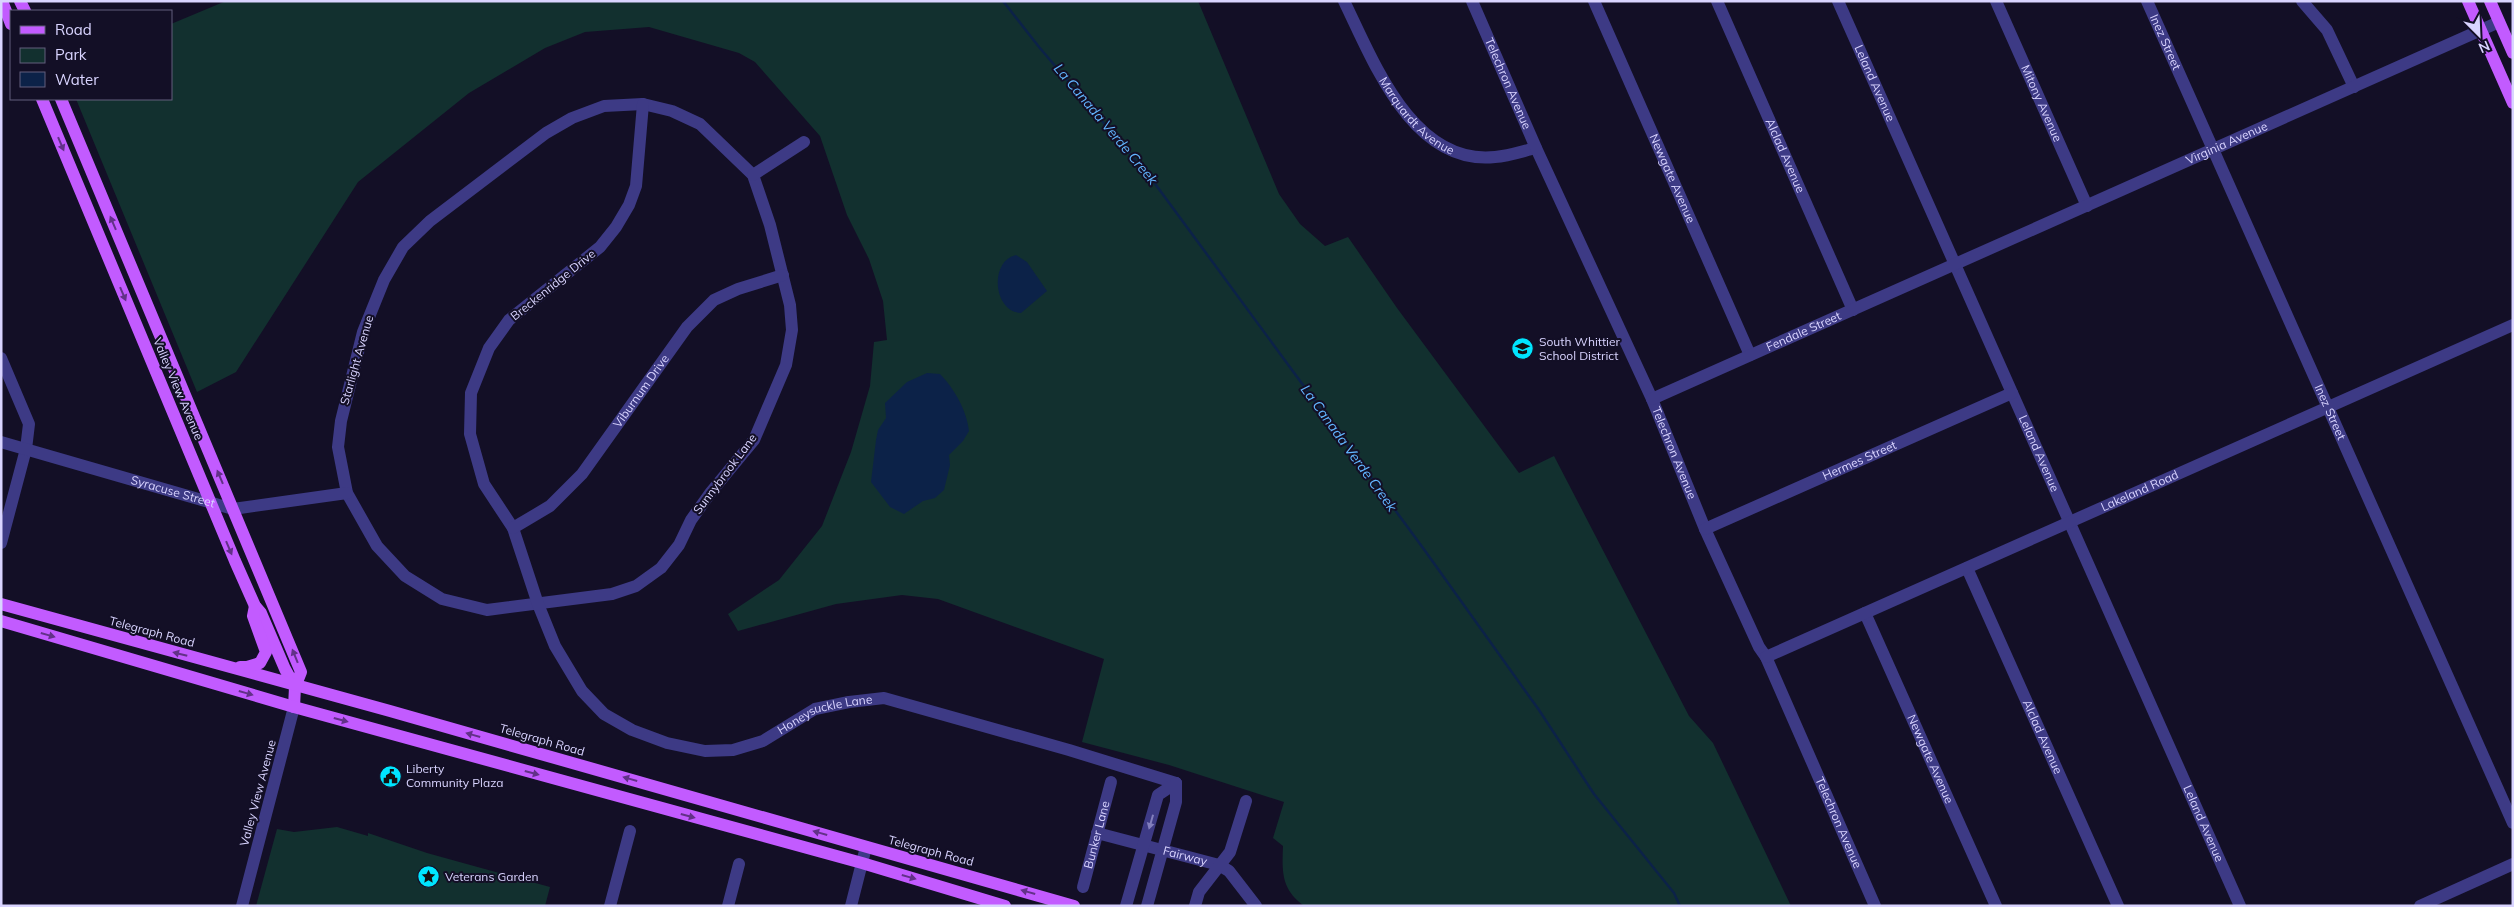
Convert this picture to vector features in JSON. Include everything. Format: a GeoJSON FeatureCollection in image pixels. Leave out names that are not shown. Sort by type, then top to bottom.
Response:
{"type":"FeatureCollection","features":[{"type":"Feature","properties":{"kind":"main road"},"geometry":{"type":"LineString","coordinates":[[2,1],[10,21]]}},
{"type":"Feature","properties":{"kind":"main road"},"geometry":{"type":"LineString","coordinates":[[2468,1],[2513,103]]}},
{"type":"Feature","properties":{"kind":"main road"},"geometry":{"type":"LineString","coordinates":[[2490,1],[2513,53]]}},
{"type":"Feature","properties":{"kind":"main road","name":"Valley View Avenue"},"geometry":{"type":"LineString","coordinates":[[42,100],[210,503],[255,606],[261,613],[285,669],[295,686]]}},
{"type":"Feature","properties":{"kind":"main road","name":"Valley View Avenue"},"geometry":{"type":"LineString","coordinates":[[61,100],[301,672],[295,686],[294,707]]}},
{"type":"Feature","properties":{"kind":"main road","name":"Telegraph Road"},"geometry":{"type":"LineString","coordinates":[[1,604],[390,711],[1074,906]]}},
{"type":"Feature","properties":{"kind":"main road"},"geometry":{"type":"LineString","coordinates":[[227,666],[247,667],[260,663],[265,657],[266,647],[252,616],[255,606]]}},
{"type":"Feature","properties":{"kind":"main road"},"geometry":{"type":"LineString","coordinates":[[1,621],[294,707],[862,863],[1005,906]]}},
{"type":"Feature","properties":{"kind":"street","name":"Marquardt Avenue"},"geometry":{"type":"LineString","coordinates":[[1344,1],[1387,89],[1408,117],[1432,139],[1464,154],[1494,157],[1536,148]]}},
{"type":"Feature","properties":{"kind":"street","name":"Telechron Avenue"},"geometry":{"type":"LineString","coordinates":[[1472,1],[1536,148],[1652,399],[1705,529],[1759,646],[1766,657],[1875,906]]}},
{"type":"Feature","properties":{"kind":"street","name":"Newgate Avenue"},"geometry":{"type":"LineString","coordinates":[[1594,1],[1750,355]]}},
{"type":"Feature","properties":{"kind":"street","name":"Alclad Avenue"},"geometry":{"type":"LineString","coordinates":[[1717,1],[1853,310]]}},
{"type":"Feature","properties":{"kind":"street","name":"Leland Avenue"},"geometry":{"type":"LineString","coordinates":[[1838,1],[2240,906]]}},
{"type":"Feature","properties":{"kind":"street","name":"Mitony Avenue"},"geometry":{"type":"LineString","coordinates":[[1996,1],[2087,206]]}},
{"type":"Feature","properties":{"kind":"street","name":"Inez Street"},"geometry":{"type":"LineString","coordinates":[[2147,1],[2513,823]]}},
{"type":"Feature","properties":{"kind":"street"},"geometry":{"type":"LineString","coordinates":[[2302,1],[2327,30],[2354,87]]}},
{"type":"Feature","properties":{"kind":"street","name":"Virginia Avenue"},"geometry":{"type":"LineString","coordinates":[[1955,264],[2499,22]]}},
{"type":"Feature","properties":{"kind":"street","name":"Sunnybrook Lane"},"geometry":{"type":"LineString","coordinates":[[538,604],[612,594],[636,586],[661,568],[679,545],[691,520],[711,492],[754,440],[786,365],[792,330],[783,276],[770,225],[753,175],[700,124],[672,111],[643,104]]}},
{"type":"Feature","properties":{"kind":"street","name":"Starlight Avenue"},"geometry":{"type":"LineString","coordinates":[[538,604],[486,610],[442,599],[405,576],[377,546],[347,493],[338,447],[340,421],[363,332],[384,280],[403,247],[430,221],[546,133],[572,118],[604,106],[643,104]]}},
{"type":"Feature","properties":{"kind":"street","name":"Breckenridge Drive"},"geometry":{"type":"LineString","coordinates":[[538,604],[513,528],[484,484],[470,434],[471,393],[488,348],[509,320],[600,247],[616,228],[629,205],[636,186],[643,104]]}},
{"type":"Feature","properties":{"kind":"street"},"geometry":{"type":"LineString","coordinates":[[753,175],[804,142]]}},
{"type":"Feature","properties":{"kind":"street","name":"Fendale Street"},"geometry":{"type":"LineString","coordinates":[[1652,399],[1955,264]]}},
{"type":"Feature","properties":{"kind":"street","name":"Viburnum Drive"},"geometry":{"type":"LineString","coordinates":[[513,528],[550,506],[582,474],[687,327],[714,300],[738,289],[783,276]]}},
{"type":"Feature","properties":{"kind":"street","name":"Lakeland Road"},"geometry":{"type":"LineString","coordinates":[[1766,657],[2513,325]]}},
{"type":"Feature","properties":{"kind":"street"},"geometry":{"type":"LineString","coordinates":[[1,358],[28,424],[26,449],[1,543]]}},
{"type":"Feature","properties":{"kind":"street","name":"Hermes Street"},"geometry":{"type":"LineString","coordinates":[[1705,529],[2012,393]]}},
{"type":"Feature","properties":{"kind":"street","name":"Syracuse Street"},"geometry":{"type":"LineString","coordinates":[[1,442],[233,509],[347,493]]}},
{"type":"Feature","properties":{"kind":"street","name":"Alclad Avenue"},"geometry":{"type":"LineString","coordinates":[[1967,568],[2118,906]]}},
{"type":"Feature","properties":{"kind":"street","name":"Honeysuckle Lane"},"geometry":{"type":"LineString","coordinates":[[538,604],[555,646],[582,692],[604,714],[632,730],[667,743],[705,751],[733,750],[763,741],[815,709],[849,702],[884,698],[1069,750],[1176,783]]}},
{"type":"Feature","properties":{"kind":"street","name":"Newgate Avenue"},"geometry":{"type":"LineString","coordinates":[[1865,613],[1996,906]]}},
{"type":"Feature","properties":{"kind":"street","name":"Valley View Avenue"},"geometry":{"type":"LineString","coordinates":[[242,906],[294,707]]}},
{"type":"Feature","properties":{"kind":"street","name":"Bunker Lane"},"geometry":{"type":"LineString","coordinates":[[1083,887],[1110,782]]}},
{"type":"Feature","properties":{"kind":"street"},"geometry":{"type":"LineString","coordinates":[[1126,906],[1158,796],[1176,783]]}},
{"type":"Feature","properties":{"kind":"street"},"geometry":{"type":"LineString","coordinates":[[1147,906],[1176,802],[1176,783]]}},
{"type":"Feature","properties":{"kind":"street"},"geometry":{"type":"LineString","coordinates":[[1195,906],[1199,892],[1230,852],[1246,801]]}},
{"type":"Feature","properties":{"kind":"street"},"geometry":{"type":"LineString","coordinates":[[610,906],[630,831]]}},
{"type":"Feature","properties":{"kind":"street","name":"Fairway"},"geometry":{"type":"LineString","coordinates":[[1097,833],[1219,865],[1229,871],[1240,883],[1256,906]]}},
{"type":"Feature","properties":{"kind":"street"},"geometry":{"type":"LineString","coordinates":[[851,906],[866,847]]}},
{"type":"Feature","properties":{"kind":"street"},"geometry":{"type":"LineString","coordinates":[[728,906],[739,864]]}},
{"type":"Feature","properties":{"kind":"street"},"geometry":{"type":"LineString","coordinates":[[2420,906],[2513,864]]}},
{"type":"Feature","properties":{"kind":"green space"},"geometry":{"type":"Polygon","coordinates":[[[226,1],[1198,1],[1279,194],[1300,224],[1325,246],[1348,237],[1397,308],[1519,473],[1554,456],[1689,716],[1713,743],[1791,906],[1304,906],[1296,900],[1287,886],[1283,872],[1283,846],[1273,838],[1284,802],[1169,765],[1082,742],[1104,659],[938,599],[902,595],[836,604],[738,631],[728,614],[779,580],[822,526],[851,452],[870,386],[874,342],[887,340],[883,301],[869,259],[847,215],[820,136],[755,62],[739,53],[649,27],[585,32],[545,48],[469,93],[358,182],[236,372],[197,392],[76,100],[172,100],[172,24],[226,1]]]}},
{"type":"Feature","properties":{"kind":"green space"},"geometry":{"type":"Polygon","coordinates":[[[337,827],[368,836],[368,833],[427,853],[550,887],[545,906],[256,906],[277,829],[294,832],[337,827]]]}},
{"type":"Feature","properties":{"kind":"water"},"geometry":{"type":"Polygon","coordinates":[[[1016,255],[1027,262],[1047,291],[1021,313],[1012,310],[1005,304],[1000,296],[998,286],[1001,266],[1007,259],[1016,255]]]}},
{"type":"Feature","properties":{"kind":"water"},"geometry":{"type":"Polygon","coordinates":[[[927,373],[940,374],[950,386],[963,408],[969,431],[963,441],[949,455],[950,465],[944,490],[935,498],[923,501],[904,514],[890,507],[871,482],[876,440],[878,430],[886,418],[885,403],[907,382],[927,373]]]}},
{"type":"Feature","properties":{"kind":"waterway","name":"La Canada Verde Creek"},"geometry":{"type":"LineString","coordinates":[[1003,1],[1039,47],[1153,181],[1423,548],[1539,710],[1594,794],[1674,893],[1680,906]]}},
{"type":"Feature","properties":{"kind":"place","name":"South Whittier School District"},"geometry":{"type":"Point","coordinates":[1523,349]}},
{"type":"Feature","properties":{"kind":"place","name":"Liberty Community Plaza"},"geometry":{"type":"Point","coordinates":[390,776]}},
{"type":"Feature","properties":{"kind":"place","name":"Veterans Garden"},"geometry":{"type":"Point","coordinates":[429,877]}}]}
